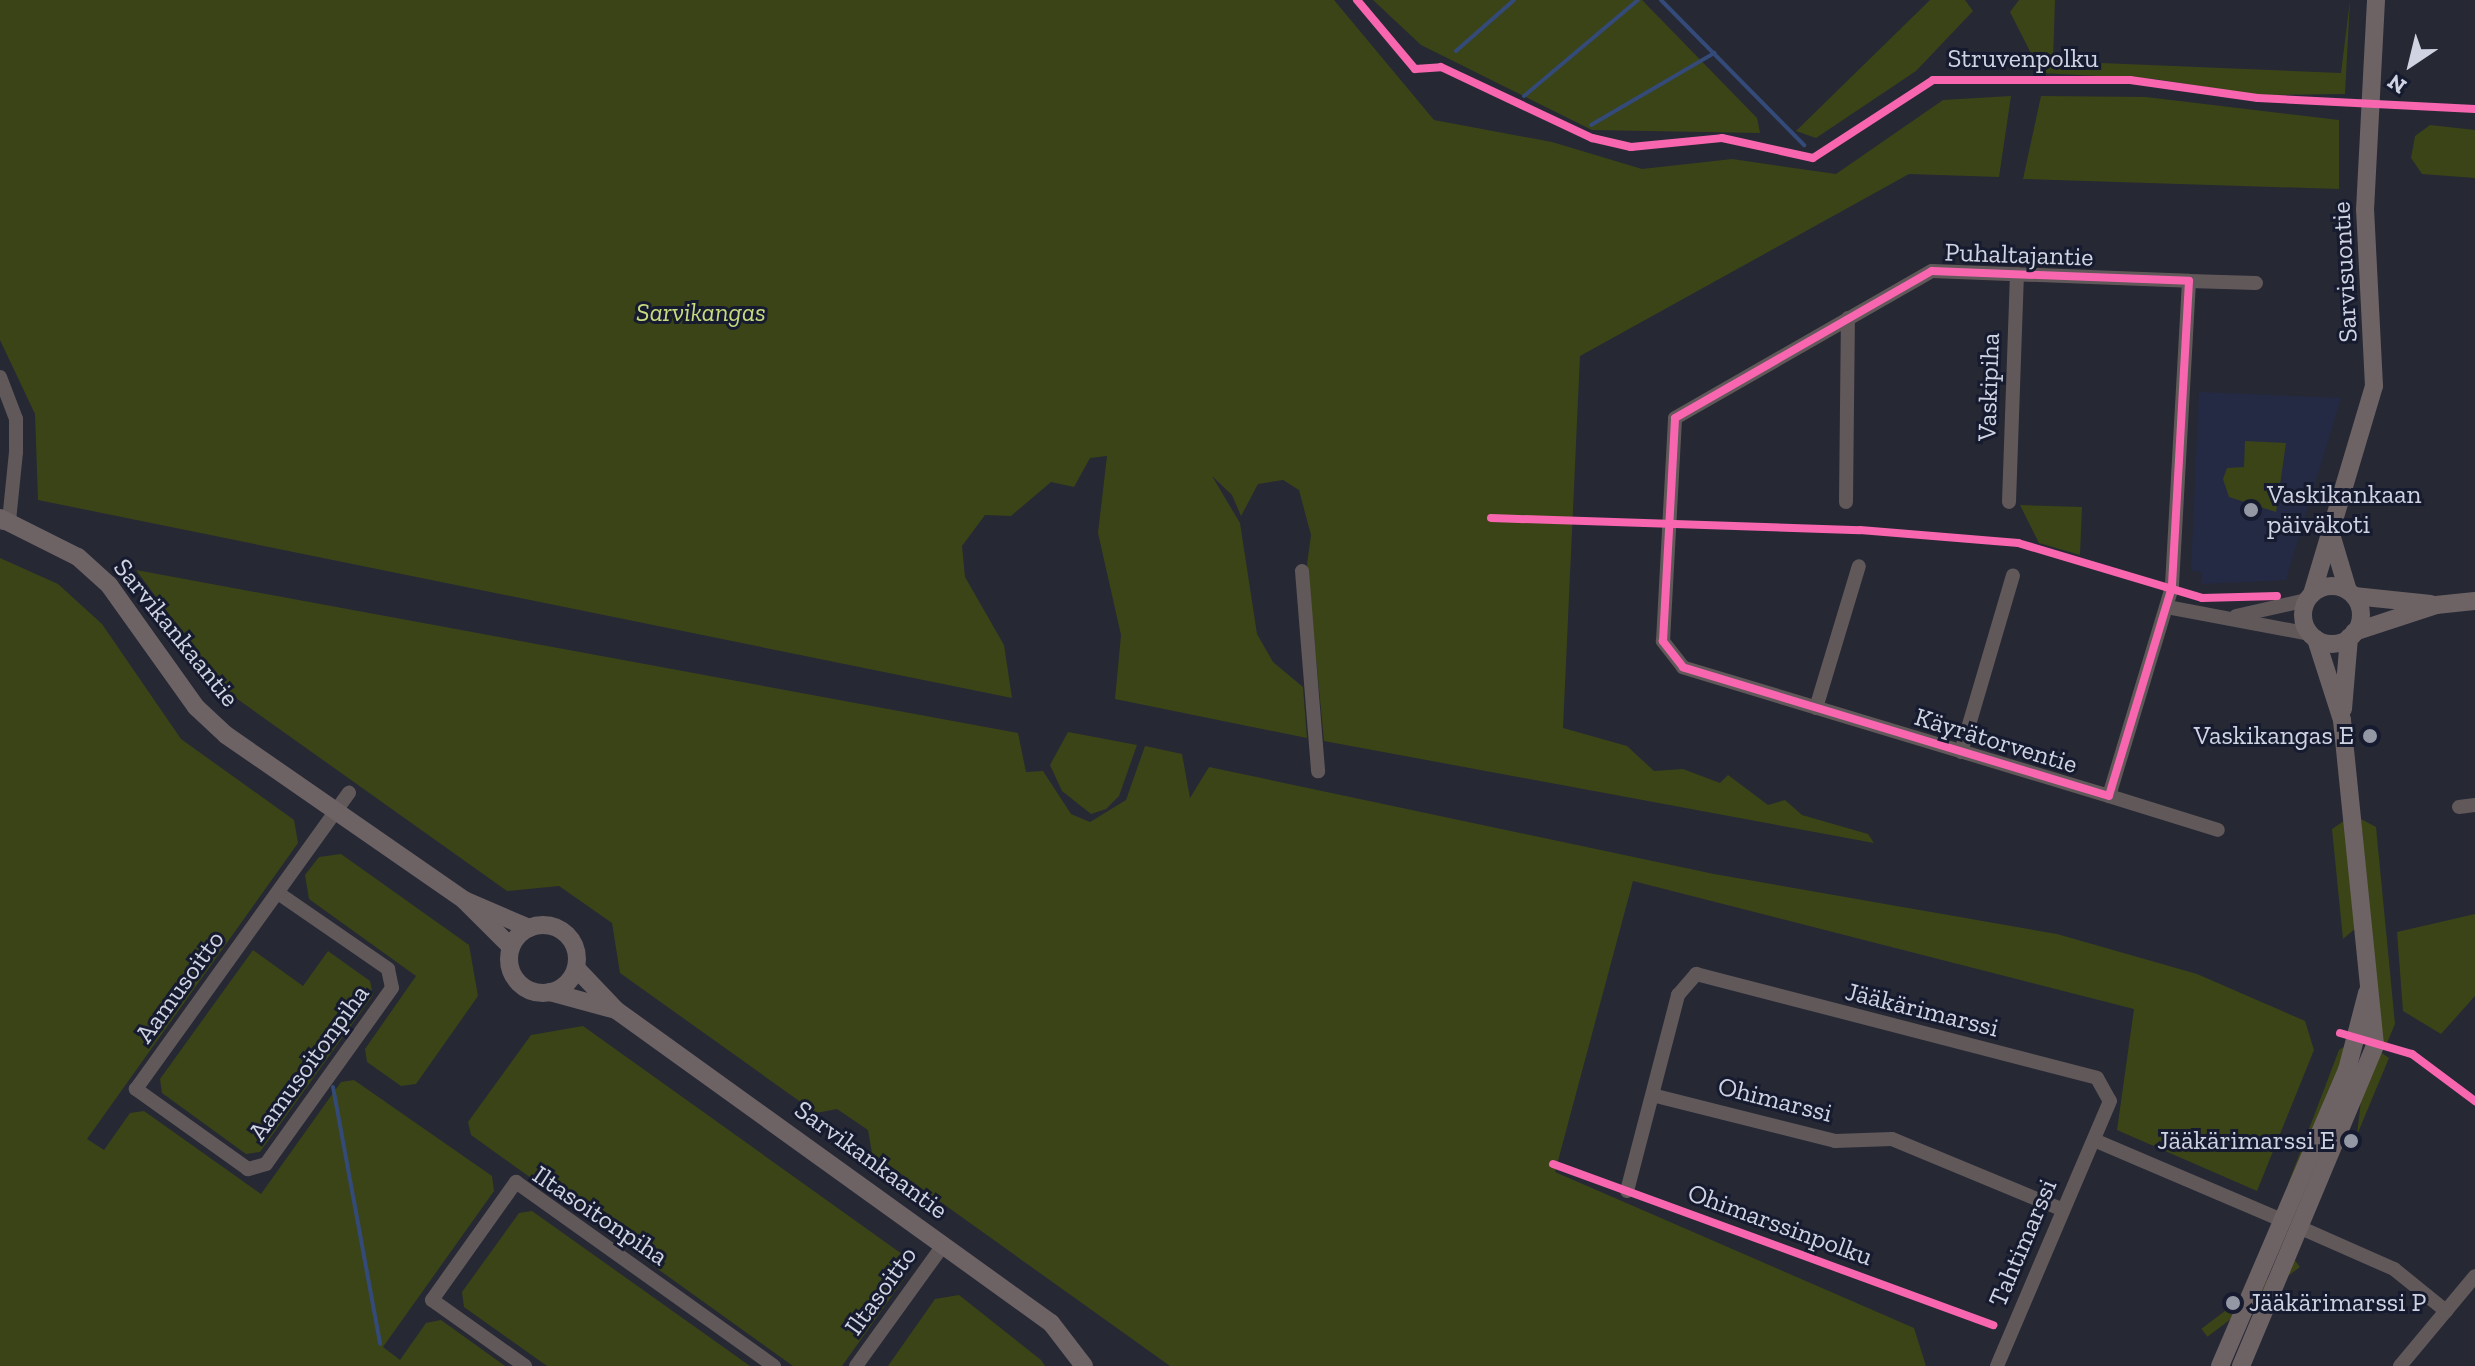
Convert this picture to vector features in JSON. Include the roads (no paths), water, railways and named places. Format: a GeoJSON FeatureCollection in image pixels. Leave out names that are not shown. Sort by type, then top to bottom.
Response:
{"type":"FeatureCollection","features":[{"type":"Feature","properties":{"kind":"street","name":"Sarvisuontie"},"geometry":{"type":"LineString","coordinates":[[2309,597],[2331,534],[2376,370],[2365,210],[2376,0]]}},
{"type":"Feature","properties":{"kind":"street","name":"Puhaltajantie"},"geometry":{"type":"LineString","coordinates":[[1683,667],[1663,641],[1675,418],[1932,271],[2256,283]]}},
{"type":"Feature","properties":{"kind":"street","name":"Vaskipiha"},"geometry":{"type":"LineString","coordinates":[[2009,502],[2017,274]]}},
{"type":"Feature","properties":{"kind":"street"},"geometry":{"type":"LineString","coordinates":[[2109,796],[2167,607],[2189,281]]}},
{"type":"Feature","properties":{"kind":"street"},"geometry":{"type":"LineString","coordinates":[[1846,502],[1848,318]]}},
{"type":"Feature","properties":{"kind":"street"},"geometry":{"type":"LineString","coordinates":[[0,377],[16,419],[3,521]]}},
{"type":"Feature","properties":{"kind":"street","name":"Sarvikankaantie"},"geometry":{"type":"LineString","coordinates":[[3,521],[78,557],[109,585],[196,707],[336,811],[464,900],[511,947],[517,981],[616,1010]]}},
{"type":"Feature","properties":{"kind":"street"},"geometry":{"type":"LineString","coordinates":[[2241,1366],[2375,1045],[2342,720],[2352,635],[2360,611],[2351,594],[2331,534]]}},
{"type":"Feature","properties":{"kind":"street"},"geometry":{"type":"LineString","coordinates":[[1816,708],[1859,566]]}},
{"type":"Feature","properties":{"kind":"street"},"geometry":{"type":"LineString","coordinates":[[1302,571],[1318,771]]}},
{"type":"Feature","properties":{"kind":"street"},"geometry":{"type":"LineString","coordinates":[[1961,752],[2013,575]]}},
{"type":"Feature","properties":{"kind":"street"},"geometry":{"type":"LineString","coordinates":[[2216,619],[2309,597],[2333,586],[2351,594],[2436,605],[2475,601]]}},
{"type":"Feature","properties":{"kind":"street"},"geometry":{"type":"LineString","coordinates":[[2309,597],[2313,636],[2342,720]]}},
{"type":"Feature","properties":{"kind":"street"},"geometry":{"type":"LineString","coordinates":[[2167,607],[2313,636],[2352,635],[2436,605]]}},
{"type":"Feature","properties":{"kind":"street","name":"Käyrätorventie"},"geometry":{"type":"LineString","coordinates":[[1683,667],[2218,830]]}},
{"type":"Feature","properties":{"kind":"street","name":"Aamusoitto"},"geometry":{"type":"LineString","coordinates":[[257,1170],[136,1089],[349,793]]}},
{"type":"Feature","properties":{"kind":"street"},"geometry":{"type":"LineString","coordinates":[[2459,807],[2475,805]]}},
{"type":"Feature","properties":{"kind":"street","name":"Aamusoitonpiha"},"geometry":{"type":"LineString","coordinates":[[257,1170],[392,988],[388,969],[278,893]]}},
{"type":"Feature","properties":{"kind":"street","name":"Sarvikankaantie"},"geometry":{"type":"LineString","coordinates":[[464,900],[529,928],[565,933],[576,968],[616,1010],[1051,1323],[1084,1366]]}},
{"type":"Feature","properties":{"kind":"street"},"geometry":{"type":"LineString","coordinates":[[511,947],[529,928]]}},
{"type":"Feature","properties":{"kind":"street"},"geometry":{"type":"LineString","coordinates":[[550,992],[576,968]]}},
{"type":"Feature","properties":{"kind":"street","name":"Jääkärimarssi"},"geometry":{"type":"LineString","coordinates":[[1627,1191],[1656,1096],[1678,995],[1696,974],[2097,1078],[2110,1101],[2094,1140]]}},
{"type":"Feature","properties":{"kind":"street"},"geometry":{"type":"LineString","coordinates":[[2220,1366],[2359,1040],[2369,978]]}},
{"type":"Feature","properties":{"kind":"street","name":"Ohimarssi"},"geometry":{"type":"LineString","coordinates":[[1656,1096],[1835,1141],[1892,1139],[2061,1209]]}},
{"type":"Feature","properties":{"kind":"street"},"geometry":{"type":"LineString","coordinates":[[2094,1140],[2394,1269],[2446,1311]]}},
{"type":"Feature","properties":{"kind":"street","name":"Tahtimarssi"},"geometry":{"type":"LineString","coordinates":[[1997,1366],[2061,1209],[2094,1140]]}},
{"type":"Feature","properties":{"kind":"street","name":"Iltasoitonpiha"},"geometry":{"type":"LineString","coordinates":[[525,1366],[432,1300],[516,1182],[774,1366]]}},
{"type":"Feature","properties":{"kind":"street","name":"Iltasoitto"},"geometry":{"type":"LineString","coordinates":[[856,1366],[944,1244]]}},
{"type":"Feature","properties":{"kind":"street"},"geometry":{"type":"LineString","coordinates":[[2400,1366],[2475,1276]]}},
{"type":"Feature","properties":{"kind":"waterway"},"geometry":{"type":"LineString","coordinates":[[1456,51],[1514,0]]}},
{"type":"Feature","properties":{"kind":"waterway"},"geometry":{"type":"LineString","coordinates":[[1524,96],[1638,0]]}},
{"type":"Feature","properties":{"kind":"waterway"},"geometry":{"type":"LineString","coordinates":[[1661,0],[1804,145]]}},
{"type":"Feature","properties":{"kind":"waterway"},"geometry":{"type":"LineString","coordinates":[[1591,125],[1714,53]]}},
{"type":"Feature","properties":{"kind":"waterway"},"geometry":{"type":"LineString","coordinates":[[333,1087],[380,1344]]}},
{"type":"Feature","properties":{"kind":"place","name":"Vaskikankaan päiväkoti"},"geometry":{"type":"Point","coordinates":[2251,510]}},
{"type":"Feature","properties":{"kind":"place","name":"Vaskikangas E"},"geometry":{"type":"Point","coordinates":[2370,736]}},
{"type":"Feature","properties":{"kind":"place","name":"Jääkärimarssi E"},"geometry":{"type":"Point","coordinates":[2351,1141]}},
{"type":"Feature","properties":{"kind":"place","name":"Jääkärimarssi P"},"geometry":{"type":"Point","coordinates":[2233,1303]}},
{"type":"Feature","properties":{"kind":"park label","name":"Sarvikangas"},"geometry":{"type":"Point","coordinates":[701,313]}}]}
